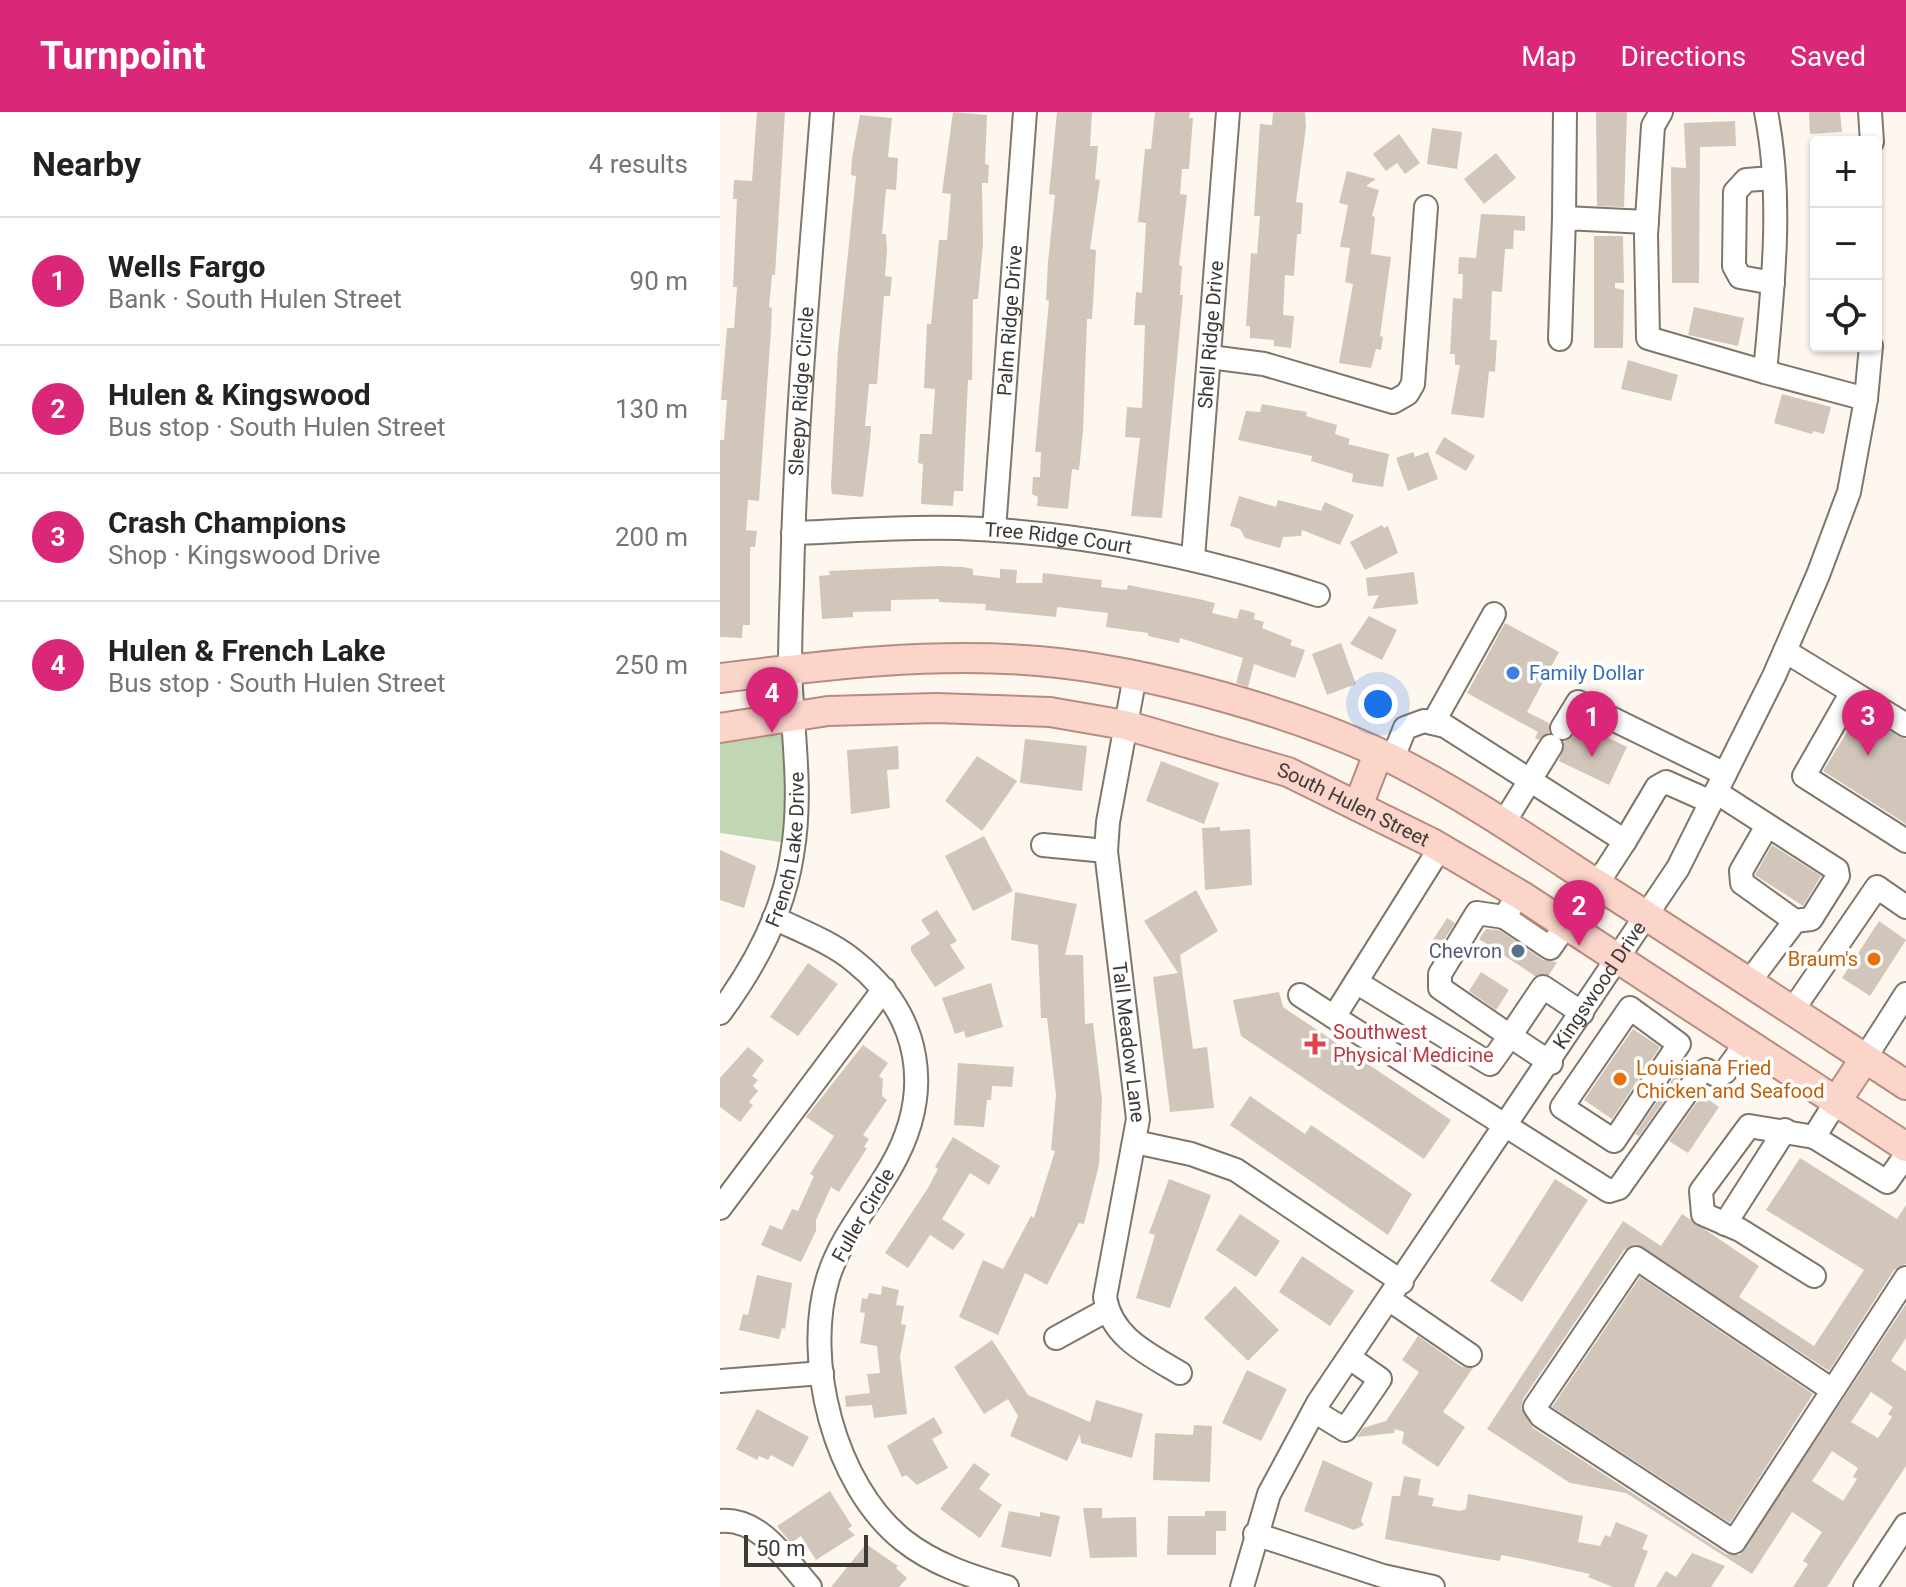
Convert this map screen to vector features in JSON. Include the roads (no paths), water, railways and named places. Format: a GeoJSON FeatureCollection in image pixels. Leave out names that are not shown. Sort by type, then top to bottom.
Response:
{"type":"FeatureCollection","features":[{"type":"Feature","properties":{"kind":"main road"},"geometry":{"type":"LineString","coordinates":[[720,678],[966,657],[1041,661],[1135,676],[1247,706],[1385,757],[1503,824],[1906,1085]]}},
{"type":"Feature","properties":{"kind":"main road","name":"South Hulen Street"},"geometry":{"type":"LineString","coordinates":[[720,728],[795,714],[936,708],[1050,712],[1125,725],[1288,772],[1440,848],[1511,906],[1566,925],[1906,1147]]}},
{"type":"Feature","properties":{"kind":"main road"},"geometry":{"type":"LineString","coordinates":[[1358,806],[1385,757]]}},
{"type":"Feature","properties":{"kind":"main road"},"geometry":{"type":"LineString","coordinates":[[1836,1102],[1865,1058]]}},
{"type":"Feature","properties":{"kind":"street","name":"Sleepy Ridge Circle"},"geometry":{"type":"LineString","coordinates":[[790,670],[793,533],[822,112]]}},
{"type":"Feature","properties":{"kind":"street","name":"Palm Ridge Drive"},"geometry":{"type":"LineString","coordinates":[[994,530],[1025,112]]}},
{"type":"Feature","properties":{"kind":"street","name":"Shell Ridge Drive"},"geometry":{"type":"LineString","coordinates":[[1193,558],[1228,112]]}},
{"type":"Feature","properties":{"kind":"street"},"geometry":{"type":"LineString","coordinates":[[1560,339],[1565,112]]}},
{"type":"Feature","properties":{"kind":"street"},"geometry":{"type":"LineString","coordinates":[[1661,112],[1653,126],[1647,222],[1648,338],[1866,399]]}},
{"type":"Feature","properties":{"kind":"street"},"geometry":{"type":"LineString","coordinates":[[1765,372],[1773,283],[1772,141],[1766,112]]}},
{"type":"Feature","properties":{"kind":"street"},"geometry":{"type":"LineString","coordinates":[[1870,112],[1872,136]]}},
{"type":"Feature","properties":{"kind":"street"},"geometry":{"type":"LineString","coordinates":[[1773,178],[1746,180],[1735,192],[1734,266],[1740,277],[1773,283]]}},
{"type":"Feature","properties":{"kind":"street"},"geometry":{"type":"LineString","coordinates":[[1210,357],[1264,364],[1393,402],[1407,394],[1413,384],[1426,207]]}},
{"type":"Feature","properties":{"kind":"street"},"geometry":{"type":"LineString","coordinates":[[1564,218],[1647,222]]}},
{"type":"Feature","properties":{"kind":"street","name":"Kingswood Drive"},"geometry":{"type":"LineString","coordinates":[[1242,1587],[1269,1494],[1314,1411],[1551,1063],[1678,868],[1785,651],[1849,492],[1866,399],[1870,352]]}},
{"type":"Feature","properties":{"kind":"street","name":"Tree Ridge Court"},"geometry":{"type":"LineString","coordinates":[[793,533],[956,528],[1040,533],[1193,558],[1318,595]]}},
{"type":"Feature","properties":{"kind":"street"},"geometry":{"type":"LineString","coordinates":[[1433,723],[1494,614]]}},
{"type":"Feature","properties":{"kind":"street"},"geometry":{"type":"LineString","coordinates":[[1785,651],[1906,725]]}},
{"type":"Feature","properties":{"kind":"street","name":"French Lake Drive"},"geometry":{"type":"LineString","coordinates":[[720,1013],[748,976],[774,918],[792,855],[798,784],[790,670]]}},
{"type":"Feature","properties":{"kind":"street","name":"Tall Meadow Lane"},"geometry":{"type":"LineString","coordinates":[[1107,1310],[1104,1284],[1135,1142],[1136,1080],[1106,851],[1135,676]]}},
{"type":"Feature","properties":{"kind":"street"},"geometry":{"type":"LineString","coordinates":[[1852,692],[1804,776],[1906,841]]}},
{"type":"Feature","properties":{"kind":"street"},"geometry":{"type":"LineString","coordinates":[[1503,824],[1578,702],[1717,789],[1767,826],[1780,830],[1837,870],[1838,876],[1811,919],[1795,921],[1742,883],[1741,871],[1767,826]]}},
{"type":"Feature","properties":{"kind":"street"},"geometry":{"type":"LineString","coordinates":[[1385,757],[1405,728],[1424,721],[1445,726],[1625,841]]}},
{"type":"Feature","properties":{"kind":"street"},"geometry":{"type":"LineString","coordinates":[[1597,884],[1657,787],[1666,782],[1717,789]]}},
{"type":"Feature","properties":{"kind":"street"},"geometry":{"type":"LineString","coordinates":[[1043,845],[1106,851]]}},
{"type":"Feature","properties":{"kind":"street"},"geometry":{"type":"LineString","coordinates":[[1334,1017],[1440,848]]}},
{"type":"Feature","properties":{"kind":"street"},"geometry":{"type":"LineString","coordinates":[[1792,1011],[1877,887],[1906,907]]}},
{"type":"Feature","properties":{"kind":"street"},"geometry":{"type":"LineString","coordinates":[[1511,906],[1477,913],[1440,974],[1440,988],[1551,1063]]}},
{"type":"Feature","properties":{"kind":"street","name":"Fuller Circle"},"geometry":{"type":"LineString","coordinates":[[774,918],[829,944],[884,989],[897,1006],[908,1031],[917,1065],[915,1098],[908,1131],[891,1166],[839,1251],[828,1278],[819,1344],[836,1439],[874,1510],[902,1539],[962,1574],[1007,1587]]}},
{"type":"Feature","properties":{"kind":"street"},"geometry":{"type":"LineString","coordinates":[[1749,982],[1795,921]]}},
{"type":"Feature","properties":{"kind":"street"},"geometry":{"type":"LineString","coordinates":[[1356,982],[1490,1064],[1543,987],[1582,1013]]}},
{"type":"Feature","properties":{"kind":"street"},"geometry":{"type":"LineString","coordinates":[[720,1208],[884,989]]}},
{"type":"Feature","properties":{"kind":"street"},"geometry":{"type":"LineString","coordinates":[[1865,1058],[1906,994]]}},
{"type":"Feature","properties":{"kind":"street"},"geometry":{"type":"LineString","coordinates":[[1300,995],[1609,1191],[1619,1188],[1699,1075],[1706,1070],[1718,1076],[1725,1072],[1746,1043]]}},
{"type":"Feature","properties":{"kind":"street"},"geometry":{"type":"LineString","coordinates":[[1657,1027],[1676,997]]}},
{"type":"Feature","properties":{"kind":"street"},"geometry":{"type":"LineString","coordinates":[[1534,1088],[1562,1107],[1616,1139],[1679,1044],[1628,1008],[1562,1107]]}},
{"type":"Feature","properties":{"kind":"street"},"geometry":{"type":"LineString","coordinates":[[1814,1137],[1836,1102]]}},
{"type":"Feature","properties":{"kind":"street"},"geometry":{"type":"LineString","coordinates":[[1814,1276],[1703,1214],[1701,1191],[1749,1126],[1814,1137],[1887,1182],[1906,1155]]}},
{"type":"Feature","properties":{"kind":"street"},"geometry":{"type":"LineString","coordinates":[[1725,1224],[1785,1130]]}},
{"type":"Feature","properties":{"kind":"street"},"geometry":{"type":"LineString","coordinates":[[1135,1142],[1191,1154],[1236,1170],[1396,1291],[1470,1355]]}},
{"type":"Feature","properties":{"kind":"street"},"geometry":{"type":"LineString","coordinates":[[1832,1390],[1636,1258],[1535,1407],[1553,1424],[1734,1542],[1906,1278]]}},
{"type":"Feature","properties":{"kind":"street"},"geometry":{"type":"LineString","coordinates":[[1056,1338],[1107,1310],[1121,1332],[1180,1373]]}},
{"type":"Feature","properties":{"kind":"street"},"geometry":{"type":"LineString","coordinates":[[1314,1411],[1345,1430],[1380,1379],[1350,1358]]}},
{"type":"Feature","properties":{"kind":"street"},"geometry":{"type":"LineString","coordinates":[[720,1381],[822,1373]]}},
{"type":"Feature","properties":{"kind":"street"},"geometry":{"type":"LineString","coordinates":[[720,1521],[748,1525],[766,1537],[810,1587]]}},
{"type":"Feature","properties":{"kind":"street"},"geometry":{"type":"LineString","coordinates":[[1865,1587],[1906,1525]]}},
{"type":"Feature","properties":{"kind":"street"},"geometry":{"type":"LineString","coordinates":[[1255,1534],[1383,1576],[1433,1587]]}},
{"type":"Feature","properties":{"kind":"place","name":"Family Dollar"},"geometry":{"type":"Point","coordinates":[1513,673]}},
{"type":"Feature","properties":{"kind":"place","name":"Hulen & French Lake"},"geometry":{"type":"Point","coordinates":[772,733]}},
{"type":"Feature","properties":{"kind":"place","name":"Crash Champions"},"geometry":{"type":"Point","coordinates":[1868,756]}},
{"type":"Feature","properties":{"kind":"place","name":"Wells Fargo"},"geometry":{"type":"Point","coordinates":[1592,757]}},
{"type":"Feature","properties":{"kind":"place","name":"Hulen & Kingswood"},"geometry":{"type":"Point","coordinates":[1579,946]}},
{"type":"Feature","properties":{"kind":"place","name":"Chevron"},"geometry":{"type":"Point","coordinates":[1518,951]}},
{"type":"Feature","properties":{"kind":"place","name":"Braum's"},"geometry":{"type":"Point","coordinates":[1874,959]}},
{"type":"Feature","properties":{"kind":"place","name":"Southwest Physical Medicine"},"geometry":{"type":"Point","coordinates":[1315,1044]}},
{"type":"Feature","properties":{"kind":"place","name":"Louisiana Fried Chicken and Seafood"},"geometry":{"type":"Point","coordinates":[1620,1079]}}]}
